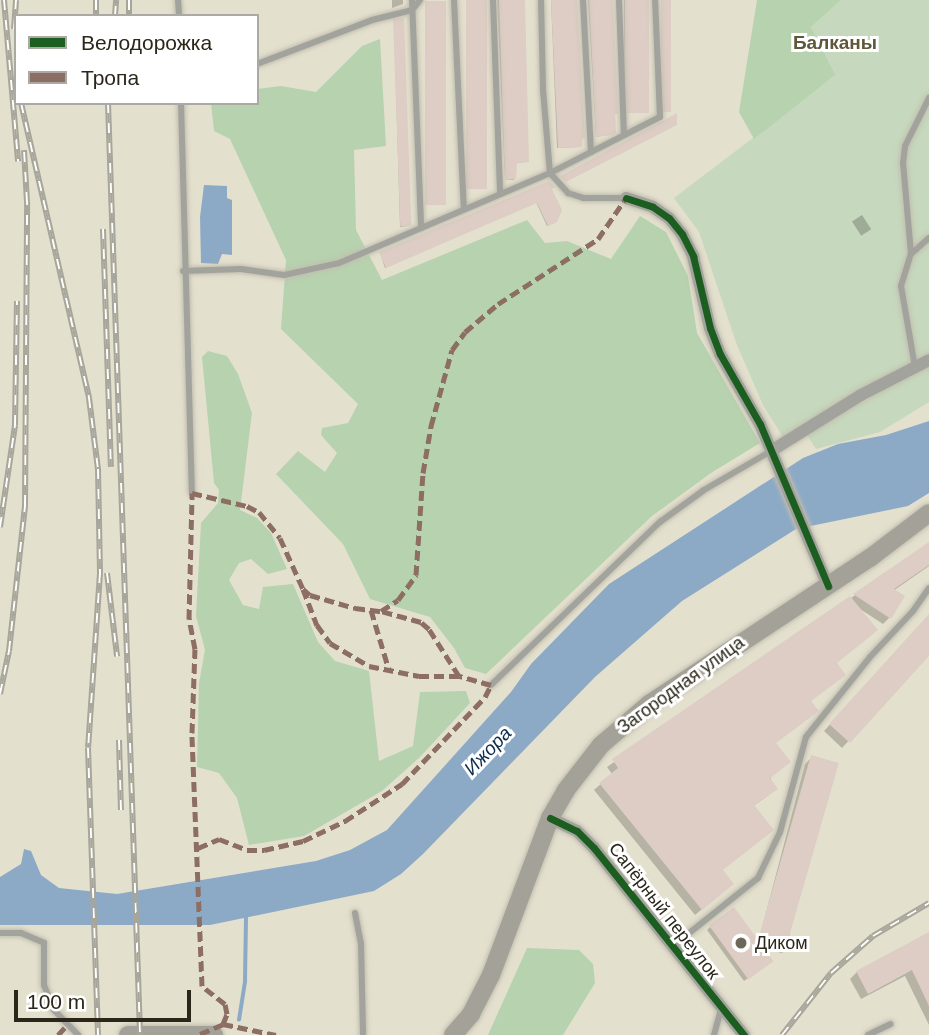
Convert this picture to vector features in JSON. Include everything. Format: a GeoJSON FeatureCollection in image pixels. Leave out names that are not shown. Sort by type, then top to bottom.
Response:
{"type":"FeatureCollection","features":[{"type":"Feature","properties":{"kind":"main road","name":"Загородная улица"},"geometry":{"type":"LineString","coordinates":[[453,1035],[471,1014],[491,975],[550,818],[583,767],[626,722],[713,660],[828,586],[929,513]]}},
{"type":"Feature","properties":{"kind":"main road"},"geometry":{"type":"LineString","coordinates":[[128,1035],[214,1035]]}},
{"type":"Feature","properties":{"kind":"street"},"geometry":{"type":"LineString","coordinates":[[626,198],[653,207],[669,218],[682,234],[693,256],[710,328],[720,354],[778,466],[828,586]]}},
{"type":"Feature","properties":{"kind":"street"},"geometry":{"type":"LineString","coordinates":[[771,451],[861,395],[929,360]]}},
{"type":"Feature","properties":{"kind":"street","name":"Сапёрный переулок"},"geometry":{"type":"LineString","coordinates":[[550,818],[577,831],[594,848],[744,1035]]}},
{"type":"Feature","properties":{"kind":"lane"},"geometry":{"type":"LineString","coordinates":[[412,0],[421,228]]}},
{"type":"Feature","properties":{"kind":"lane"},"geometry":{"type":"LineString","coordinates":[[259,63],[372,20],[412,10],[420,0]]}},
{"type":"Feature","properties":{"kind":"lane"},"geometry":{"type":"LineString","coordinates":[[454,0],[464,209]]}},
{"type":"Feature","properties":{"kind":"lane"},"geometry":{"type":"LineString","coordinates":[[493,0],[500,194]]}},
{"type":"Feature","properties":{"kind":"lane"},"geometry":{"type":"LineString","coordinates":[[541,0],[543,90],[550,173],[568,193],[583,198],[626,198]]}},
{"type":"Feature","properties":{"kind":"lane"},"geometry":{"type":"LineString","coordinates":[[583,0],[591,152]]}},
{"type":"Feature","properties":{"kind":"lane"},"geometry":{"type":"LineString","coordinates":[[619,0],[624,135]]}},
{"type":"Feature","properties":{"kind":"lane"},"geometry":{"type":"LineString","coordinates":[[183,271],[241,269],[299,274],[339,263],[550,173],[660,117],[655,0]]}},
{"type":"Feature","properties":{"kind":"lane"},"geometry":{"type":"LineString","coordinates":[[915,367],[901,286],[911,254],[903,163],[905,146],[929,98]]}},
{"type":"Feature","properties":{"kind":"lane"},"geometry":{"type":"LineString","coordinates":[[181,105],[183,271],[192,493]]}},
{"type":"Feature","properties":{"kind":"lane"},"geometry":{"type":"LineString","coordinates":[[911,254],[929,237]]}},
{"type":"Feature","properties":{"kind":"lane"},"geometry":{"type":"LineString","coordinates":[[491,685],[660,522],[704,490],[771,451]]}},
{"type":"Feature","properties":{"kind":"lane"},"geometry":{"type":"LineString","coordinates":[[671,947],[758,878],[780,832],[806,737],[929,588]]}},
{"type":"Feature","properties":{"kind":"lane"},"geometry":{"type":"LineString","coordinates":[[355,913],[361,943],[363,1035]]}},
{"type":"Feature","properties":{"kind":"lane"},"geometry":{"type":"LineString","coordinates":[[0,933],[21,933],[44,943],[44,985],[54,1010],[78,1035]]}},
{"type":"Feature","properties":{"kind":"lane"},"geometry":{"type":"LineString","coordinates":[[714,1035],[722,1009]]}},
{"type":"Feature","properties":{"kind":"lane"},"geometry":{"type":"LineString","coordinates":[[868,1035],[891,1024]]}},
{"type":"Feature","properties":{"kind":"green space"},"geometry":{"type":"Polygon","coordinates":[[[757,0],[841,0],[811,27],[835,75],[754,139],[739,112],[757,0]]]}},
{"type":"Feature","properties":{"kind":"green space"},"geometry":{"type":"Polygon","coordinates":[[[841,0],[929,0],[929,355],[783,437],[763,405],[737,345],[699,232],[674,198],[834,76],[811,27],[841,0]]]}},
{"type":"Feature","properties":{"kind":"green space"},"geometry":{"type":"Polygon","coordinates":[[[380,39],[386,146],[354,150],[356,230],[382,280],[527,220],[545,243],[567,241],[611,259],[640,216],[666,232],[688,276],[697,333],[760,443],[711,473],[652,516],[486,674],[465,668],[454,648],[430,617],[370,599],[343,544],[276,474],[298,451],[325,472],[337,453],[321,435],[322,428],[348,423],[358,404],[281,329],[286,260],[230,139],[214,131],[211,105],[259,105],[259,89],[281,86],[316,92],[362,46],[380,39]]]}},
{"type":"Feature","properties":{"kind":"green space"},"geometry":{"type":"Polygon","coordinates":[[[208,351],[227,356],[238,374],[252,413],[240,510],[257,518],[271,533],[287,569],[268,574],[251,559],[239,563],[229,580],[243,605],[259,609],[263,587],[293,584],[318,642],[335,661],[369,671],[379,761],[413,746],[420,692],[466,691],[470,703],[420,757],[382,791],[304,836],[249,845],[237,798],[219,773],[197,767],[199,683],[205,650],[196,616],[201,523],[218,503],[219,490],[214,483],[202,357],[208,351]]]}},
{"type":"Feature","properties":{"kind":"green space"},"geometry":{"type":"Polygon","coordinates":[[[929,363],[929,402],[880,432],[816,449],[807,435],[929,363]]]}},
{"type":"Feature","properties":{"kind":"green space"},"geometry":{"type":"Polygon","coordinates":[[[527,948],[579,950],[593,964],[595,983],[563,1035],[488,1035],[527,948]]]}},
{"type":"Feature","properties":{"kind":"water"},"geometry":{"type":"Polygon","coordinates":[[[204,185],[227,186],[227,198],[232,200],[232,255],[222,254],[218,264],[201,263],[200,217],[204,185]]]}},
{"type":"Feature","properties":{"kind":"water","name":"Ижора"},"geometry":{"type":"Polygon","coordinates":[[[929,421],[929,493],[908,506],[796,529],[682,601],[595,677],[423,854],[401,874],[374,891],[210,925],[0,925],[0,877],[21,864],[24,849],[31,851],[41,875],[59,888],[117,894],[316,861],[350,850],[387,830],[511,692],[531,664],[609,584],[803,458],[838,444],[886,435],[929,421]]]}},
{"type":"Feature","properties":{"kind":"building"},"geometry":{"type":"Polygon","coordinates":[[[466,0],[487,0],[487,189],[466,189],[466,0]]]}},
{"type":"Feature","properties":{"kind":"building"},"geometry":{"type":"Polygon","coordinates":[[[499,0],[525,0],[529,162],[517,163],[516,179],[505,180],[499,0]]]}},
{"type":"Feature","properties":{"kind":"building"},"geometry":{"type":"Polygon","coordinates":[[[551,0],[577,0],[585,138],[582,138],[582,147],[558,148],[551,0]]]}},
{"type":"Feature","properties":{"kind":"building"},"geometry":{"type":"Polygon","coordinates":[[[589,0],[613,0],[618,114],[615,114],[616,133],[596,137],[589,0]]]}},
{"type":"Feature","properties":{"kind":"building"},"geometry":{"type":"Polygon","coordinates":[[[625,0],[649,0],[649,113],[625,113],[625,0]]]}},
{"type":"Feature","properties":{"kind":"building"},"geometry":{"type":"Polygon","coordinates":[[[661,0],[671,0],[671,112],[661,112],[661,0]]]}},
{"type":"Feature","properties":{"kind":"building"},"geometry":{"type":"Polygon","coordinates":[[[425,1],[446,1],[446,205],[425,205],[425,1]]]}},
{"type":"Feature","properties":{"kind":"building"},"geometry":{"type":"Polygon","coordinates":[[[393,18],[404,18],[411,226],[400,226],[393,18]]]}},
{"type":"Feature","properties":{"kind":"building"},"geometry":{"type":"Polygon","coordinates":[[[677,113],[677,125],[566,182],[560,176],[677,113]]]}},
{"type":"Feature","properties":{"kind":"building"},"geometry":{"type":"Polygon","coordinates":[[[549,181],[555,187],[552,189],[562,210],[557,222],[548,226],[537,203],[386,268],[379,252],[549,181]]]}},
{"type":"Feature","properties":{"kind":"building"},"geometry":{"type":"Polygon","coordinates":[[[929,542],[929,565],[894,589],[905,596],[891,619],[853,594],[929,542]]]}},
{"type":"Feature","properties":{"kind":"building"},"geometry":{"type":"Polygon","coordinates":[[[850,596],[878,630],[837,663],[846,675],[811,701],[819,711],[776,743],[791,762],[770,778],[778,789],[754,805],[774,830],[723,870],[734,884],[702,910],[599,783],[618,768],[612,759],[850,596]]]}},
{"type":"Feature","properties":{"kind":"building"},"geometry":{"type":"Polygon","coordinates":[[[929,614],[929,656],[850,743],[829,724],[929,614]]]}},
{"type":"Feature","properties":{"kind":"building"},"geometry":{"type":"Polygon","coordinates":[[[811,755],[839,763],[786,947],[758,939],[811,755]]]}},
{"type":"Feature","properties":{"kind":"building","name":"Диком"},"geometry":{"type":"Polygon","coordinates":[[[734,907],[773,961],[748,979],[709,925],[734,907]]]}},
{"type":"Feature","properties":{"kind":"building"},"geometry":{"type":"Polygon","coordinates":[[[929,932],[929,1006],[912,970],[868,994],[856,971],[929,932]]]}},
{"type":"Feature","properties":{"kind":"waterway"},"geometry":{"type":"LineString","coordinates":[[239,1020],[245,981],[246,915]]}},
{"type":"Feature","properties":{"kind":"railway"},"geometry":{"type":"LineString","coordinates":[[4,0],[18,161]]}},
{"type":"Feature","properties":{"kind":"railway"},"geometry":{"type":"LineString","coordinates":[[15,14],[16,0]]}},
{"type":"Feature","properties":{"kind":"railway"},"geometry":{"type":"LineString","coordinates":[[96,0],[96,14]]}},
{"type":"Feature","properties":{"kind":"railway"},"geometry":{"type":"LineString","coordinates":[[115,14],[116,0]]}},
{"type":"Feature","properties":{"kind":"railway"},"geometry":{"type":"LineString","coordinates":[[129,0],[129,14]]}},
{"type":"Feature","properties":{"kind":"railway"},"geometry":{"type":"LineString","coordinates":[[21,105],[89,398],[98,469],[100,573],[88,748],[98,1035]]}},
{"type":"Feature","properties":{"kind":"railway"},"geometry":{"type":"LineString","coordinates":[[108,105],[140,1035]]}},
{"type":"Feature","properties":{"kind":"railway"},"geometry":{"type":"LineString","coordinates":[[0,694],[9,651],[25,505],[27,202],[24,150]]}},
{"type":"Feature","properties":{"kind":"railway"},"geometry":{"type":"LineString","coordinates":[[103,229],[111,467]]}},
{"type":"Feature","properties":{"kind":"railway"},"geometry":{"type":"LineString","coordinates":[[0,527],[15,425],[17,301]]}},
{"type":"Feature","properties":{"kind":"railway"},"geometry":{"type":"LineString","coordinates":[[107,573],[117,656]]}},
{"type":"Feature","properties":{"kind":"railway"},"geometry":{"type":"LineString","coordinates":[[119,740],[121,810]]}},
{"type":"Feature","properties":{"kind":"railway"},"geometry":{"type":"LineString","coordinates":[[782,1035],[831,973],[873,936],[929,903]]}},
{"type":"Feature","properties":{"kind":"marked path"},"geometry":{"type":"LineString","coordinates":[[223,1024],[227,1014],[225,1004],[202,986],[192,733],[195,649],[189,619],[192,493],[247,506],[259,512],[280,538],[303,589],[310,595],[355,608],[381,611],[398,600],[416,575],[423,473],[431,426],[452,350],[465,332],[498,304],[598,239],[626,198]]}},
{"type":"Feature","properties":{"kind":"marked path"},"geometry":{"type":"LineString","coordinates":[[303,589],[317,625],[330,643],[369,666],[419,676],[459,676]]}},
{"type":"Feature","properties":{"kind":"marked path"},"geometry":{"type":"LineString","coordinates":[[371,610],[389,670]]}},
{"type":"Feature","properties":{"kind":"marked path"},"geometry":{"type":"LineString","coordinates":[[198,848],[219,839],[247,850],[264,850],[303,841],[345,821],[402,784],[485,697],[491,685],[459,676],[429,629],[421,622],[381,611]]}},
{"type":"Feature","properties":{"kind":"marked path"},"geometry":{"type":"LineString","coordinates":[[58,1035],[68,1024]]}},
{"type":"Feature","properties":{"kind":"marked path"},"geometry":{"type":"LineString","coordinates":[[200,1034],[223,1024],[276,1035]]}},
{"type":"Feature","properties":{"kind":"cycle path"},"geometry":{"type":"LineString","coordinates":[[626,198],[653,207],[669,218],[682,234],[693,256],[710,328],[720,354],[760,424],[828,586]]}},
{"type":"Feature","properties":{"kind":"cycle path"},"geometry":{"type":"LineString","coordinates":[[550,818],[577,831],[594,848],[744,1035]]}},
{"type":"Feature","properties":{"kind":"place","name":"Диком"},"geometry":{"type":"Point","coordinates":[741,943]}},
{"type":"Feature","properties":{"kind":"district","name":"Балканы"},"geometry":{"type":"Point","coordinates":[835,43]}}]}
